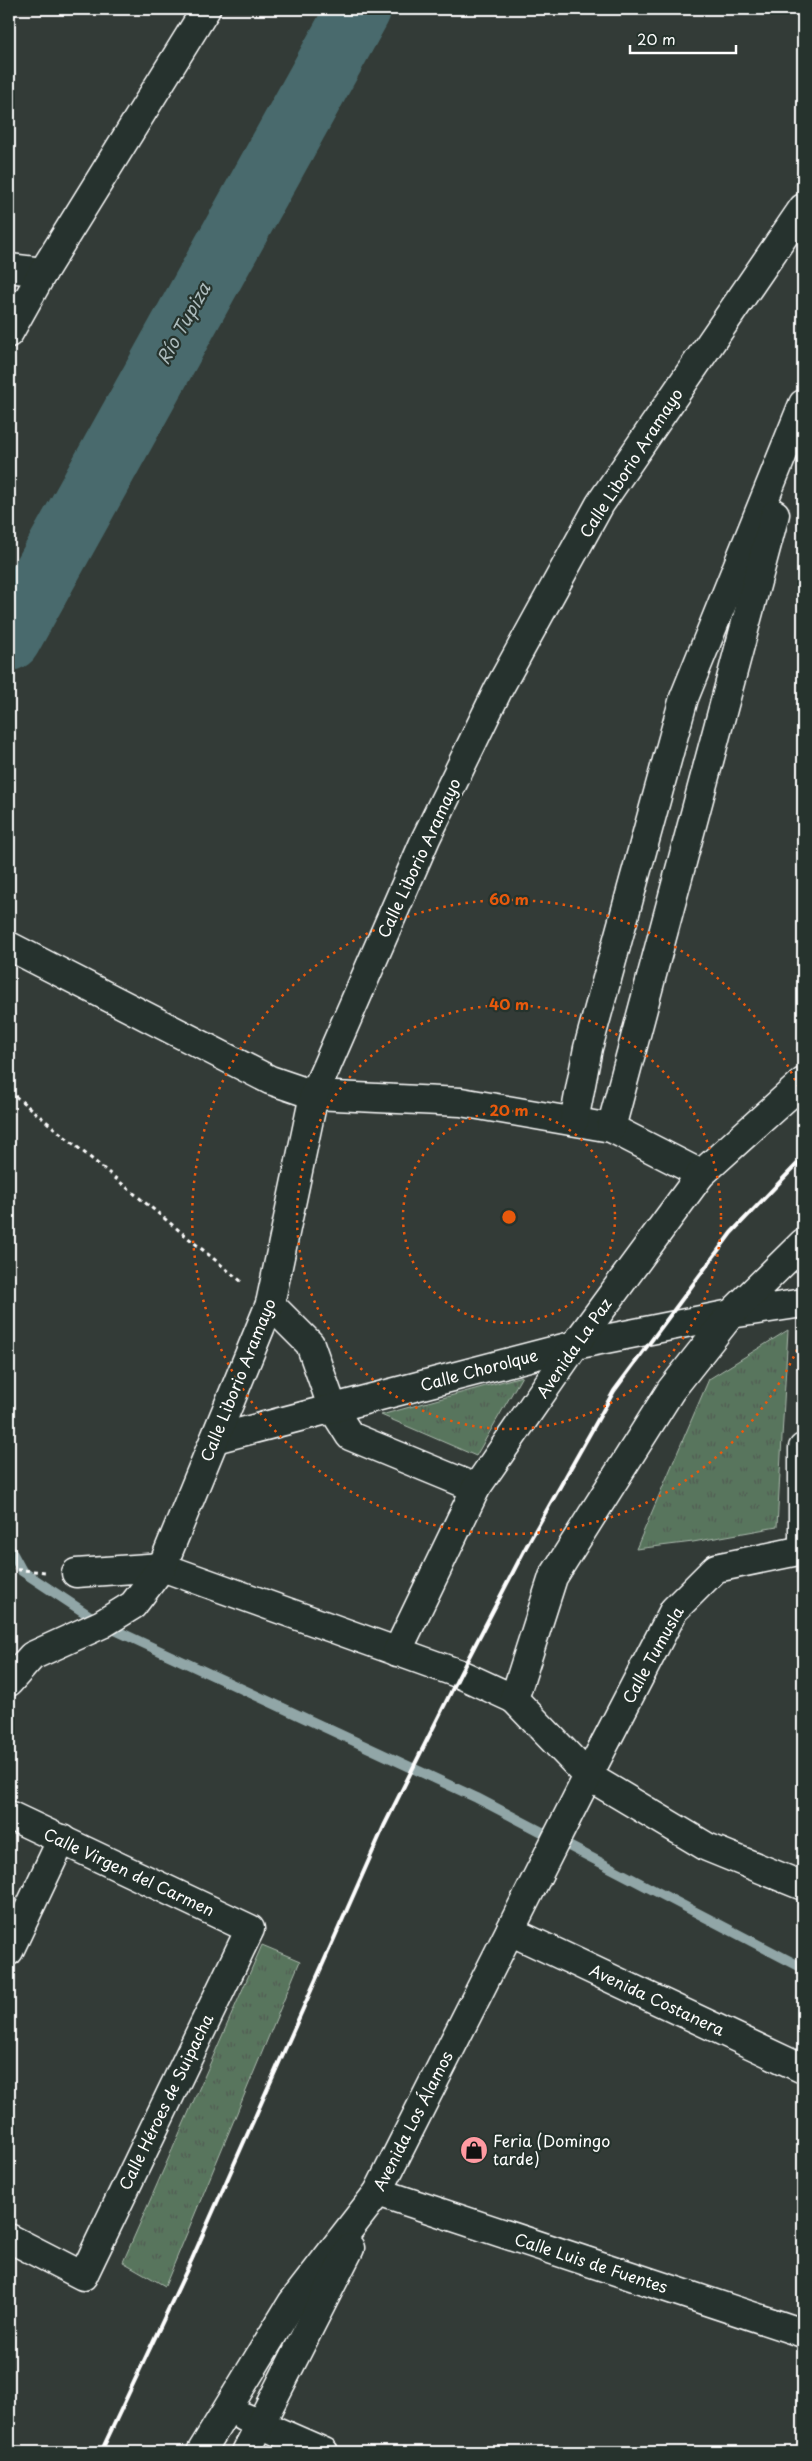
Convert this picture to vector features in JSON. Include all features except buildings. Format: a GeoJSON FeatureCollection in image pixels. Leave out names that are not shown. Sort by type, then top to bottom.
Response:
{"type":"FeatureCollection","features":[{"type":"Feature","properties":{"kind":"street"},"geometry":{"type":"LineString","coordinates":[[9,333],[43,272],[206,9]]}},
{"type":"Feature","properties":{"kind":"street","name":"Calle Liborio Aramayo"},"geometry":{"type":"LineString","coordinates":[[9,1682],[32,1656],[102,1624],[133,1605],[162,1567],[270,1304],[314,1094],[426,838],[498,690],[600,504],[803,208]]}},
{"type":"Feature","properties":{"kind":"street"},"geometry":{"type":"LineString","coordinates":[[9,268],[43,272]]}},
{"type":"Feature","properties":{"kind":"street"},"geometry":{"type":"LineString","coordinates":[[574,1122],[588,1048],[684,698],[803,404]]}},
{"type":"Feature","properties":{"kind":"street"},"geometry":{"type":"LineString","coordinates":[[611,1128],[803,404]]}},
{"type":"Feature","properties":{"kind":"street"},"geometry":{"type":"LineString","coordinates":[[9,946],[270,1080],[314,1094],[461,1102],[611,1128],[701,1174]]}},
{"type":"Feature","properties":{"kind":"street","name":"Avenida La Paz"},"geometry":{"type":"LineString","coordinates":[[397,1652],[476,1488],[575,1344],[701,1174],[803,1082]]}},
{"type":"Feature","properties":{"kind":"street"},"geometry":{"type":"LineString","coordinates":[[514,1699],[553,1577],[670,1390],[731,1314],[803,1244]]}},
{"type":"Feature","properties":{"kind":"street","name":"Calle Chorolque"},"geometry":{"type":"LineString","coordinates":[[215,1440],[575,1344],[731,1314],[803,1303]]}},
{"type":"Feature","properties":{"kind":"street"},"geometry":{"type":"LineString","coordinates":[[270,1304],[310,1344],[332,1409],[350,1436],[476,1488]]}},
{"type":"Feature","properties":{"kind":"street"},"geometry":{"type":"LineString","coordinates":[[803,1448],[803,1550]]}},
{"type":"Feature","properties":{"kind":"street","name":"Calle Tumusla"},"geometry":{"type":"LineString","coordinates":[[588,1776],[674,1610],[716,1568],[803,1550]]}},
{"type":"Feature","properties":{"kind":"street"},"geometry":{"type":"LineString","coordinates":[[76,1573],[162,1567],[460,1674],[514,1699],[588,1776],[707,1847],[803,1886]]}},
{"type":"Feature","properties":{"kind":"street","name":"Avenida Los Álamos"},"geometry":{"type":"LineString","coordinates":[[201,2452],[292,2303],[378,2192],[588,1776]]}},
{"type":"Feature","properties":{"kind":"street","name":"Calle Virgen del Carmen"},"geometry":{"type":"LineString","coordinates":[[9,1815],[250,1929]]}},
{"type":"Feature","properties":{"kind":"street"},"geometry":{"type":"LineString","coordinates":[[9,1951],[62,1839]]}},
{"type":"Feature","properties":{"kind":"street","name":"Calle Héroes de Suipacha"},"geometry":{"type":"LineString","coordinates":[[9,2238],[83,2276],[250,1929]]}},
{"type":"Feature","properties":{"kind":"street","name":"Avenida Costanera"},"geometry":{"type":"LineString","coordinates":[[510,1930],[803,2069]]}},
{"type":"Feature","properties":{"kind":"street"},"geometry":{"type":"LineString","coordinates":[[246,2452],[378,2192]]}},
{"type":"Feature","properties":{"kind":"street","name":"Calle Luis de Fuentes"},"geometry":{"type":"LineString","coordinates":[[378,2192],[803,2333]]}},
{"type":"Feature","properties":{"kind":"street"},"geometry":{"type":"LineString","coordinates":[[227,2409],[324,2452]]}},
{"type":"Feature","properties":{"kind":"path"},"geometry":{"type":"LineString","coordinates":[[9,1091],[270,1304]]}},
{"type":"Feature","properties":{"kind":"green space"},"geometry":{"type":"Polygon","coordinates":[[[788,1330],[777,1527],[693,1542],[636,1549],[709,1379],[788,1330]]]}},
{"type":"Feature","properties":{"kind":"green space"},"geometry":{"type":"Polygon","coordinates":[[[522,1376],[476,1456],[381,1415],[522,1376]]]}},
{"type":"Feature","properties":{"kind":"green space"},"geometry":{"type":"Polygon","coordinates":[[[262,1945],[300,1961],[165,2286],[123,2262],[262,1945]]]}},
{"type":"Feature","properties":{"kind":"waterway","name":"Río Tupiza"},"geometry":{"type":"LineString","coordinates":[[9,639],[359,9]]}},
{"type":"Feature","properties":{"kind":"waterway"},"geometry":{"type":"LineString","coordinates":[[9,1547],[22,1571],[102,1624],[477,1798],[803,1968]]}},
{"type":"Feature","properties":{"kind":"railway"},"geometry":{"type":"LineString","coordinates":[[101,2452],[192,2259],[384,1826],[526,1547],[614,1391],[731,1233],[803,1158]]}},
{"type":"Feature","properties":{"kind":"place","name":"Feria (Domingo tarde)"},"geometry":{"type":"Point","coordinates":[474,2150]}}]}
